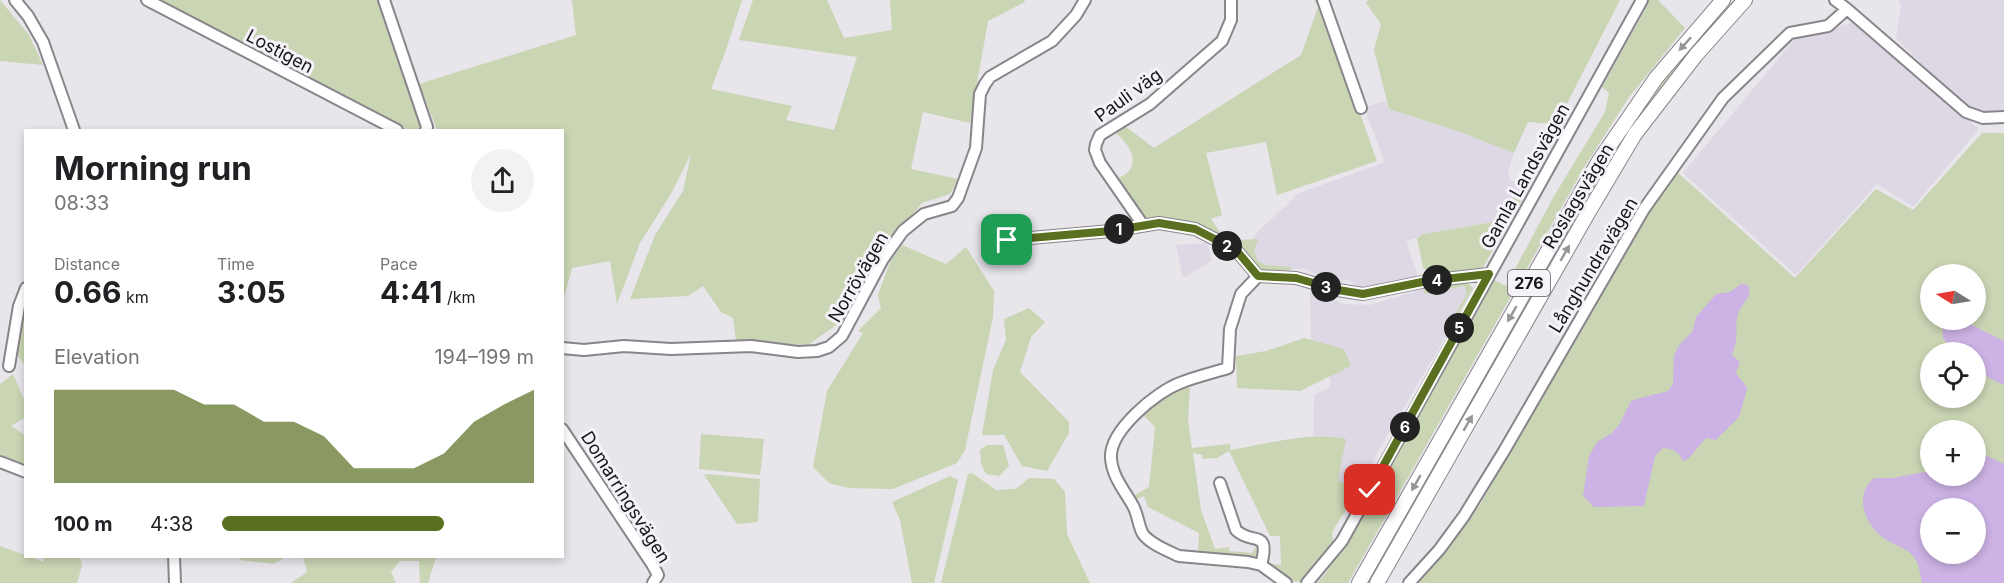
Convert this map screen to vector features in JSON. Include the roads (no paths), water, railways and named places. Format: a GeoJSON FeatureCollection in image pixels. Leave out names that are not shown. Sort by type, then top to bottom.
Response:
{"type":"FeatureCollection","features":[{"type":"Feature","properties":{"kind":"main road","name":"Roslagsvägen"},"geometry":{"type":"LineString","coordinates":[[1359,583],[1599,161],[1656,78],[1723,0]]}},
{"type":"Feature","properties":{"kind":"main road","name":"Roslagsvägen"},"geometry":{"type":"LineString","coordinates":[[1377,583],[1588,213],[1635,135],[1690,63],[1745,0]]}},
{"type":"Feature","properties":{"kind":"street"},"geometry":{"type":"LineString","coordinates":[[15,0],[28,16],[43,42],[74,129]]}},
{"type":"Feature","properties":{"kind":"street","name":"Lostigen"},"geometry":{"type":"LineString","coordinates":[[147,0],[395,129]]}},
{"type":"Feature","properties":{"kind":"street"},"geometry":{"type":"LineString","coordinates":[[384,0],[426,129]]}},
{"type":"Feature","properties":{"kind":"street","name":"Norrövägen"},"geometry":{"type":"LineString","coordinates":[[564,348],[584,350],[624,346],[671,349],[751,346],[798,352],[817,351],[829,347],[842,336],[883,259],[903,231],[924,214],[952,206],[958,198],[978,138],[980,94],[990,77],[1052,41],[1077,15],[1085,0]]}},
{"type":"Feature","properties":{"kind":"street","name":"Pauli väg"},"geometry":{"type":"LineString","coordinates":[[1143,225],[1100,163],[1095,150],[1096,144],[1100,135],[1158,98],[1222,41],[1231,20],[1231,0]]}},
{"type":"Feature","properties":{"kind":"street"},"geometry":{"type":"LineString","coordinates":[[1323,0],[1361,108]]}},
{"type":"Feature","properties":{"kind":"street","name":"Gamla Landsvägen"},"geometry":{"type":"LineString","coordinates":[[1307,583],[1342,540],[1642,0]]}},
{"type":"Feature","properties":{"kind":"street"},"geometry":{"type":"LineString","coordinates":[[1837,0],[1966,112],[1983,118],[2004,117]]}},
{"type":"Feature","properties":{"kind":"street","name":"Långhundravägen"},"geometry":{"type":"LineString","coordinates":[[1409,583],[1439,550],[1464,516],[1644,209],[1723,98],[1790,33],[1828,26],[1847,9]]}},
{"type":"Feature","properties":{"kind":"street"},"geometry":{"type":"LineString","coordinates":[[1007,240],[1111,231],[1159,223],[1195,229],[1236,250],[1258,276],[1296,278],[1338,290],[1363,294],[1427,281],[1489,274]]}},
{"type":"Feature","properties":{"kind":"street"},"geometry":{"type":"LineString","coordinates":[[1258,276],[1241,294],[1228,368],[1178,384],[1157,396],[1126,424],[1112,444],[1111,459],[1114,474],[1138,515],[1143,534],[1154,543],[1179,555],[1261,565],[1287,583]]}},
{"type":"Feature","properties":{"kind":"street"},"geometry":{"type":"LineString","coordinates":[[9,366],[19,306],[24,293]]}},
{"type":"Feature","properties":{"kind":"street","name":"Domarringsvägen"},"geometry":{"type":"LineString","coordinates":[[564,432],[652,564],[658,575],[653,583]]}},
{"type":"Feature","properties":{"kind":"street"},"geometry":{"type":"LineString","coordinates":[[0,462],[24,471]]}},
{"type":"Feature","properties":{"kind":"street"},"geometry":{"type":"LineString","coordinates":[[1220,483],[1236,530],[1240,534],[1257,538],[1264,545],[1261,565]]}},
{"type":"Feature","properties":{"kind":"street"},"geometry":{"type":"LineString","coordinates":[[174,558],[175,583]]}}]}
